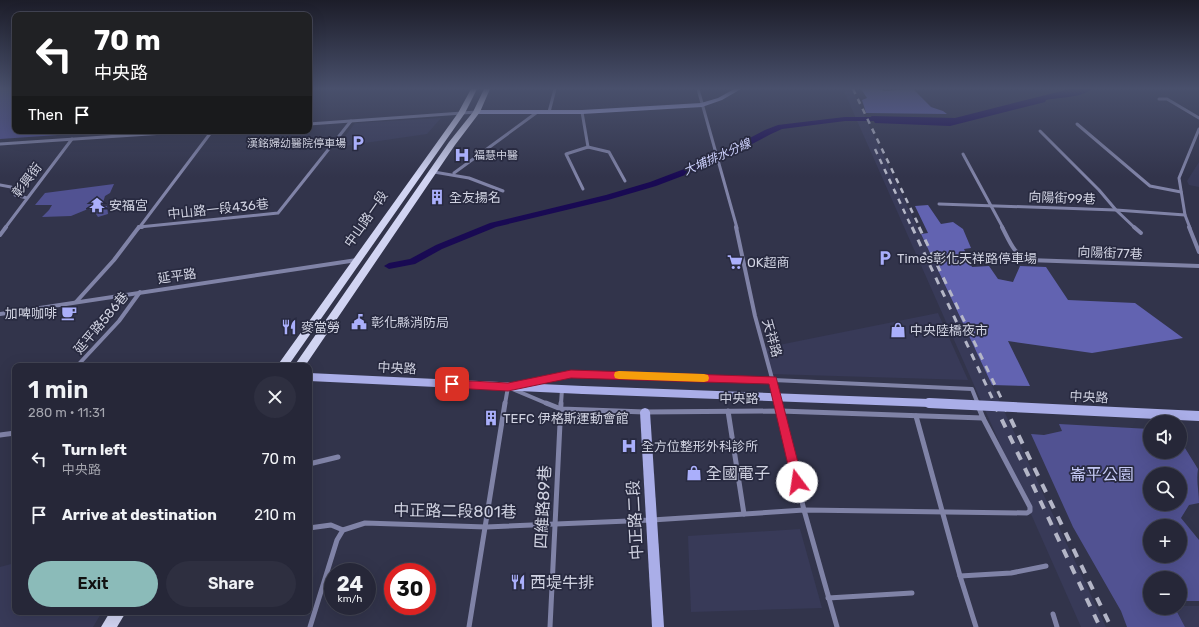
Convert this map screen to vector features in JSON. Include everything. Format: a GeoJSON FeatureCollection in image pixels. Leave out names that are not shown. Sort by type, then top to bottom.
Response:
{"type":"FeatureCollection","features":[{"type":"Feature","properties":{"kind":"main road","name":"中山路一段"},"geometry":{"type":"LineString","coordinates":[[284,363],[457,118]]}},
{"type":"Feature","properties":{"kind":"main road"},"geometry":{"type":"LineString","coordinates":[[301,363],[471,118]]}},
{"type":"Feature","properties":{"kind":"main road"},"geometry":{"type":"LineString","coordinates":[[108,627],[117,615]]}},
{"type":"Feature","properties":{"kind":"street"},"geometry":{"type":"LineString","coordinates":[[312,124],[389,118]]}},
{"type":"Feature","properties":{"kind":"street"},"geometry":{"type":"LineString","coordinates":[[454,173],[529,118]]}},
{"type":"Feature","properties":{"kind":"street"},"geometry":{"type":"LineString","coordinates":[[583,118],[588,147]]}},
{"type":"Feature","properties":{"kind":"street","name":"天祥路"},"geometry":{"type":"LineString","coordinates":[[706,118],[719,170],[735,218],[740,249],[755,316],[773,380],[804,510],[837,627]]}},
{"type":"Feature","properties":{"kind":"street","name":"中山路一段436巷"},"geometry":{"type":"LineString","coordinates":[[139,227],[278,213],[351,121]]}},
{"type":"Feature","properties":{"kind":"street"},"geometry":{"type":"LineString","coordinates":[[1077,124],[1150,186],[1181,192]]}},
{"type":"Feature","properties":{"kind":"street"},"geometry":{"type":"LineString","coordinates":[[1199,129],[1179,178],[1185,215],[1199,252]]}},
{"type":"Feature","properties":{"kind":"street"},"geometry":{"type":"LineString","coordinates":[[1040,131],[1099,190],[1116,210],[1141,233]]}},
{"type":"Feature","properties":{"kind":"street"},"geometry":{"type":"LineString","coordinates":[[0,144],[148,134]]}},
{"type":"Feature","properties":{"kind":"street","name":"中山路一段436巷"},"geometry":{"type":"LineString","coordinates":[[76,302],[114,260],[210,134]]}},
{"type":"Feature","properties":{"kind":"street","name":"彰興街"},"geometry":{"type":"LineString","coordinates":[[0,235],[72,139]]}},
{"type":"Feature","properties":{"kind":"street"},"geometry":{"type":"LineString","coordinates":[[583,189],[566,154],[588,147],[609,152],[626,182]]}},
{"type":"Feature","properties":{"kind":"street"},"geometry":{"type":"LineString","coordinates":[[963,154],[992,206]]}},
{"type":"Feature","properties":{"kind":"street"},"geometry":{"type":"LineString","coordinates":[[434,172],[454,173],[478,180],[503,191]]}},
{"type":"Feature","properties":{"kind":"street"},"geometry":{"type":"LineString","coordinates":[[0,185],[11,187],[15,195],[27,198]]}},
{"type":"Feature","properties":{"kind":"street","name":"向陽街99巷"},"geometry":{"type":"LineString","coordinates":[[939,204],[1116,210],[1185,215]]}},
{"type":"Feature","properties":{"kind":"street","name":"向陽街77巷"},"geometry":{"type":"LineString","coordinates":[[992,206],[1015,251],[1020,256],[1028,260],[1199,266]]}},
{"type":"Feature","properties":{"kind":"street"},"geometry":{"type":"LineString","coordinates":[[0,228],[6,227]]}},
{"type":"Feature","properties":{"kind":"street","name":"延平路"},"geometry":{"type":"LineString","coordinates":[[0,314],[357,260]]}},
{"type":"Feature","properties":{"kind":"street","name":"延平路586巷"},"geometry":{"type":"LineString","coordinates":[[80,363],[118,321],[140,292]]}},
{"type":"Feature","properties":{"kind":"street","name":"中央路"},"geometry":{"type":"LineString","coordinates":[[571,374],[773,380],[972,389],[984,418],[780,412],[645,412],[561,408],[508,387],[571,374]]}},
{"type":"Feature","properties":{"kind":"street","name":"中央路"},"geometry":{"type":"LineString","coordinates":[[312,377],[508,387],[1021,406],[1199,416]]}},
{"type":"Feature","properties":{"kind":"street"},"geometry":{"type":"LineString","coordinates":[[470,627],[508,387]]}},
{"type":"Feature","properties":{"kind":"street","name":"四維路89巷"},"geometry":{"type":"LineString","coordinates":[[550,627],[562,389]]}},
{"type":"Feature","properties":{"kind":"street","name":"中正路二段"},"geometry":{"type":"LineString","coordinates":[[645,412],[658,627]]}},
{"type":"Feature","properties":{"kind":"street"},"geometry":{"type":"LineString","coordinates":[[728,412],[744,514]]}},
{"type":"Feature","properties":{"kind":"street"},"geometry":{"type":"LineString","coordinates":[[916,416],[960,576],[976,627]]}},
{"type":"Feature","properties":{"kind":"street","name":"中正路二段801巷"},"geometry":{"type":"LineString","coordinates":[[343,530],[353,525],[378,523],[486,527],[652,520],[804,510],[1027,513],[1030,511],[1030,507],[984,418]]}},
{"type":"Feature","properties":{"kind":"street"},"geometry":{"type":"LineString","coordinates":[[0,435],[12,433]]}},
{"type":"Feature","properties":{"kind":"street"},"geometry":{"type":"LineString","coordinates":[[312,463],[338,457]]}},
{"type":"Feature","properties":{"kind":"street"},"geometry":{"type":"LineString","coordinates":[[310,627],[337,540],[343,530],[336,525],[331,524],[312,527]]}},
{"type":"Feature","properties":{"kind":"street"},"geometry":{"type":"LineString","coordinates":[[960,576],[1011,573],[1046,566]]}},
{"type":"Feature","properties":{"kind":"street"},"geometry":{"type":"LineString","coordinates":[[828,598],[912,593]]}},
{"type":"Feature","properties":{"kind":"street"},"geometry":{"type":"LineString","coordinates":[[1053,614],[1057,627]]}},
{"type":"Feature","properties":{"kind":"shaded area"},"geometry":{"type":"Polygon","coordinates":[[[441,118],[427,134],[337,147],[355,123],[441,118]]]}},
{"type":"Feature","properties":{"kind":"shaded area"},"geometry":{"type":"Polygon","coordinates":[[[856,118],[866,118],[1106,627],[1081,627],[856,118]]]}},
{"type":"Feature","properties":{"kind":"shaded area"},"geometry":{"type":"Polygon","coordinates":[[[872,118],[981,118],[950,126],[875,123],[872,118]]]}},
{"type":"Feature","properties":{"kind":"shaded area"},"geometry":{"type":"Polygon","coordinates":[[[1199,162],[1199,187],[1189,185],[1187,181],[1199,162]]]}},
{"type":"Feature","properties":{"kind":"shaded area"},"geometry":{"type":"Polygon","coordinates":[[[928,205],[941,224],[953,222],[963,229],[971,248],[964,249],[972,267],[989,266],[998,279],[1013,282],[1020,266],[1046,267],[1068,300],[1135,303],[1183,338],[1092,353],[1008,341],[1030,386],[992,385],[921,234],[928,233],[915,206],[928,205]]]}},
{"type":"Feature","properties":{"kind":"shaded area","name":"中央陸橋夜市"},"geometry":{"type":"Polygon","coordinates":[[[938,313],[968,380],[771,374],[764,348],[938,313]]]}},
{"type":"Feature","properties":{"kind":"shaded area"},"geometry":{"type":"Polygon","coordinates":[[[800,529],[822,608],[691,612],[688,536],[800,529]]]}},
{"type":"Feature","properties":{"kind":"shaded area"},"geometry":{"type":"Polygon","coordinates":[[[12,564],[12,615],[100,615],[93,627],[0,627],[0,567],[12,564]]]}},
{"type":"Feature","properties":{"kind":"shaded area"},"geometry":{"type":"Polygon","coordinates":[[[1187,606],[1199,606],[1199,627],[1185,627],[1179,615],[1187,615],[1187,606]]]}},
{"type":"Feature","properties":{"kind":"green space"},"geometry":{"type":"Polygon","coordinates":[[[0,118],[12,118],[12,134],[72,134],[0,139],[0,118]]]}},
{"type":"Feature","properties":{"kind":"green space"},"geometry":{"type":"Polygon","coordinates":[[[114,184],[110,193],[105,196],[102,206],[107,206],[108,214],[98,217],[94,211],[88,209],[71,216],[42,217],[52,205],[35,205],[45,193],[114,184]]]}},
{"type":"Feature","properties":{"kind":"green space","name":"崙平公園"},"geometry":{"type":"Polygon","coordinates":[[[1059,424],[1143,429],[1143,459],[1187,459],[1187,451],[1198,469],[1197,478],[1199,503],[1189,505],[1187,508],[1187,467],[1143,467],[1143,511],[1185,511],[1182,519],[1143,519],[1143,563],[1187,563],[1187,525],[1199,540],[1199,601],[1187,601],[1187,571],[1143,571],[1143,615],[1179,615],[1185,627],[1127,627],[1121,611],[1073,527],[1031,434],[1044,435],[1062,431],[1059,424]]]}},
{"type":"Feature","properties":{"kind":"waterway","name":"大埔排水分線"},"geometry":{"type":"LineString","coordinates":[[389,266],[412,262],[439,247],[493,225],[608,197],[653,184],[711,162],[768,132],[781,127],[845,119],[884,119]]}},
{"type":"Feature","properties":{"kind":"railway"},"geometry":{"type":"LineString","coordinates":[[867,118],[920,228]]}},
{"type":"Feature","properties":{"kind":"railway"},"geometry":{"type":"LineString","coordinates":[[875,149],[912,228]]}},
{"type":"Feature","properties":{"kind":"railway"},"geometry":{"type":"LineString","coordinates":[[912,227],[995,404]]}},
{"type":"Feature","properties":{"kind":"railway"},"geometry":{"type":"LineString","coordinates":[[919,227],[1004,404]]}},
{"type":"Feature","properties":{"kind":"railway"},"geometry":{"type":"LineString","coordinates":[[994,403],[1100,627]]}},
{"type":"Feature","properties":{"kind":"railway"},"geometry":{"type":"LineString","coordinates":[[1003,403],[1111,627]]}},
{"type":"Feature","properties":{"kind":"slow traffic"},"geometry":{"type":"LineString","coordinates":[[619,375],[704,378]]}},
{"type":"Feature","properties":{"kind":"place","name":"漢銘婦幼醫院停車場"},"geometry":{"type":"Point","coordinates":[358,143]}},
{"type":"Feature","properties":{"kind":"place","name":"福慧中醫"},"geometry":{"type":"Point","coordinates":[462,155]}},
{"type":"Feature","properties":{"kind":"place","name":"全友揚名"},"geometry":{"type":"Point","coordinates":[437,197]}},
{"type":"Feature","properties":{"kind":"place","name":"安福宮"},"geometry":{"type":"Point","coordinates":[97,205]}},
{"type":"Feature","properties":{"kind":"place","name":"Times彰化天祥路停車場"},"geometry":{"type":"Point","coordinates":[885,258]}},
{"type":"Feature","properties":{"kind":"place","name":"OK超商"},"geometry":{"type":"Point","coordinates":[735,262]}},
{"type":"Feature","properties":{"kind":"place","name":"加啤咖啡"},"geometry":{"type":"Point","coordinates":[69,313]}},
{"type":"Feature","properties":{"kind":"place","name":"彰化縣消防局"},"geometry":{"type":"Point","coordinates":[359,322]}},
{"type":"Feature","properties":{"kind":"place","name":"麥當勞"},"geometry":{"type":"Point","coordinates":[289,327]}},
{"type":"Feature","properties":{"kind":"place","name":"中央陸橋夜市"},"geometry":{"type":"Point","coordinates":[898,330]}},
{"type":"Feature","properties":{"kind":"place","name":"TEFC 伊格斯運動會館"},"geometry":{"type":"Point","coordinates":[491,418]}},
{"type":"Feature","properties":{"kind":"place","name":"全方位整形外科診所"},"geometry":{"type":"Point","coordinates":[629,446]}},
{"type":"Feature","properties":{"kind":"place","name":"全國電子"},"geometry":{"type":"Point","coordinates":[694,473]}},
{"type":"Feature","properties":{"kind":"place","name":"西堤牛排"},"geometry":{"type":"Point","coordinates":[518,582]}},
{"type":"Feature","properties":{"kind":"route"},"geometry":{"type":"LineString","coordinates":[[452,384],[508,387],[571,374],[773,380],[797,482]]}}]}
